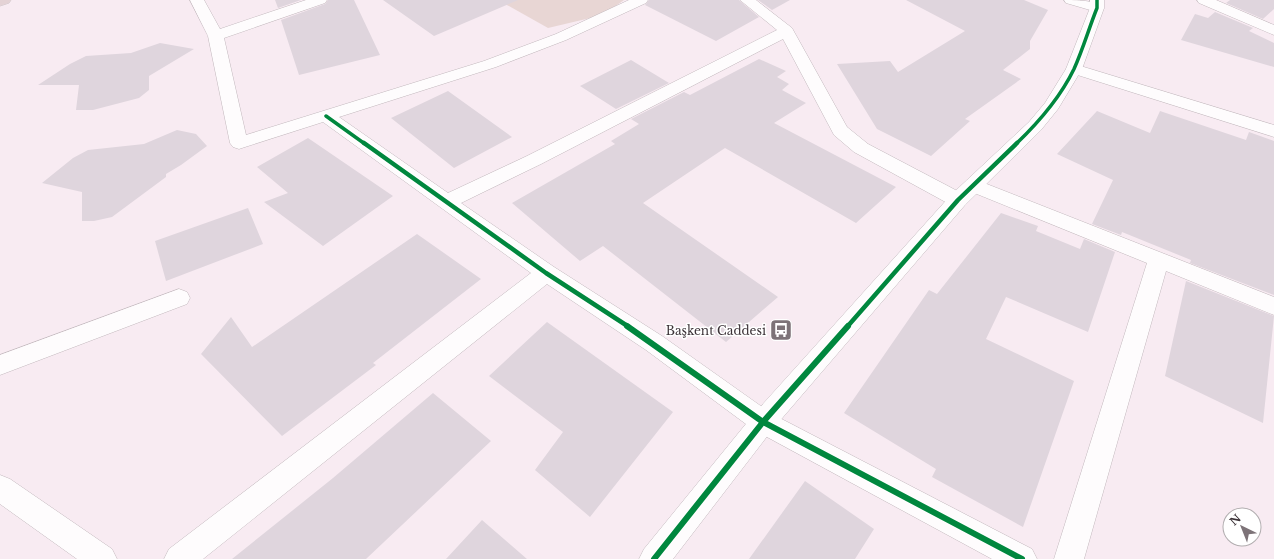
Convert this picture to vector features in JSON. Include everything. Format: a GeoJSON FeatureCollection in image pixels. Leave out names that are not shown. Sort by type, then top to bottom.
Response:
{"type":"FeatureCollection","features":[{"type":"Feature","properties":{"kind":"highway"},"geometry":{"type":"LineString","coordinates":[[0,2],[4,0]]}},
{"type":"Feature","properties":{"kind":"street"},"geometry":{"type":"LineString","coordinates":[[197,0],[216,36],[238,143],[524,52],[594,23],[641,0]]}},
{"type":"Feature","properties":{"kind":"street"},"geometry":{"type":"LineString","coordinates":[[216,36],[320,0]]}},
{"type":"Feature","properties":{"kind":"street"},"geometry":{"type":"LineString","coordinates":[[747,0],[787,31],[834,121],[849,140],[958,200]]}},
{"type":"Feature","properties":{"kind":"street"},"geometry":{"type":"LineString","coordinates":[[654,559],[763,422],[958,200],[1035,126],[1052,106],[1074,70],[1097,4],[1071,0]]}},
{"type":"Feature","properties":{"kind":"street"},"geometry":{"type":"LineString","coordinates":[[1204,0],[1274,30]]}},
{"type":"Feature","properties":{"kind":"street"},"geometry":{"type":"LineString","coordinates":[[448,201],[787,31]]}},
{"type":"Feature","properties":{"kind":"street"},"geometry":{"type":"LineString","coordinates":[[1074,70],[1274,131]]}},
{"type":"Feature","properties":{"kind":"street"},"geometry":{"type":"LineString","coordinates":[[326,116],[448,201],[546,273],[654,344],[763,422],[1022,559]]}},
{"type":"Feature","properties":{"kind":"street"},"geometry":{"type":"LineString","coordinates":[[974,185],[1274,306]]}},
{"type":"Feature","properties":{"kind":"street"},"geometry":{"type":"LineString","coordinates":[[1069,559],[1159,260]]}},
{"type":"Feature","properties":{"kind":"street"},"geometry":{"type":"LineString","coordinates":[[180,559],[546,273]]}},
{"type":"Feature","properties":{"kind":"street"},"geometry":{"type":"LineString","coordinates":[[0,365],[179,298]]}},
{"type":"Feature","properties":{"kind":"street"},"geometry":{"type":"LineString","coordinates":[[0,488],[102,559]]}},
{"type":"Feature","properties":{"kind":"shaded area"},"geometry":{"type":"Polygon","coordinates":[[[498,0],[624,0],[603,15],[548,28],[498,0]]]}},
{"type":"Feature","properties":{"kind":"building"},"geometry":{"type":"Polygon","coordinates":[[[275,0],[301,0],[278,8],[275,0]]]}},
{"type":"Feature","properties":{"kind":"building"},"geometry":{"type":"Polygon","coordinates":[[[328,0],[354,0],[380,55],[299,75],[281,20],[325,4],[328,0]]]}},
{"type":"Feature","properties":{"kind":"building"},"geometry":{"type":"Polygon","coordinates":[[[383,0],[518,0],[434,36],[383,0]]]}},
{"type":"Feature","properties":{"kind":"building"},"geometry":{"type":"Polygon","coordinates":[[[649,0],[739,0],[759,17],[716,41],[645,5],[649,0]]]}},
{"type":"Feature","properties":{"kind":"building"},"geometry":{"type":"Polygon","coordinates":[[[758,0],[790,0],[772,10],[758,0]]]}},
{"type":"Feature","properties":{"kind":"building"},"geometry":{"type":"Polygon","coordinates":[[[906,0],[1024,0],[1048,10],[1030,41],[1030,49],[1003,70],[1021,79],[965,119],[970,121],[931,156],[877,129],[837,64],[890,61],[898,72],[965,31],[906,0]]]}},
{"type":"Feature","properties":{"kind":"building"},"geometry":{"type":"Polygon","coordinates":[[[1230,0],[1274,0],[1274,9],[1263,19],[1226,3],[1230,0]]]}},
{"type":"Feature","properties":{"kind":"building"},"geometry":{"type":"Polygon","coordinates":[[[1215,12],[1253,28],[1249,31],[1274,43],[1274,67],[1181,40],[1195,14],[1208,18],[1215,12]]]}},
{"type":"Feature","properties":{"kind":"building"},"geometry":{"type":"Polygon","coordinates":[[[160,43],[194,49],[149,76],[149,90],[139,98],[93,110],[76,110],[79,85],[38,85],[70,64],[86,56],[131,53],[160,43]]]}},
{"type":"Feature","properties":{"kind":"building"},"geometry":{"type":"Polygon","coordinates":[[[759,59],[786,71],[777,77],[789,84],[782,90],[806,103],[774,123],[896,187],[856,223],[725,148],[643,203],[778,297],[726,342],[603,246],[580,261],[512,203],[615,144],[611,141],[639,124],[631,119],[684,92],[690,95],[759,59]]]}},
{"type":"Feature","properties":{"kind":"building"},"geometry":{"type":"Polygon","coordinates":[[[631,60],[669,83],[616,109],[580,86],[631,60]]]}},
{"type":"Feature","properties":{"kind":"building"},"geometry":{"type":"Polygon","coordinates":[[[448,91],[512,137],[454,168],[391,118],[448,91]]]}},
{"type":"Feature","properties":{"kind":"building"},"geometry":{"type":"Polygon","coordinates":[[[1097,111],[1150,133],[1160,111],[1246,140],[1249,132],[1274,141],[1274,295],[1190,263],[1191,260],[1122,232],[1121,235],[1092,224],[1113,180],[1057,154],[1097,111]]]}},
{"type":"Feature","properties":{"kind":"building"},"geometry":{"type":"Polygon","coordinates":[[[177,130],[196,134],[207,146],[166,174],[166,177],[112,217],[94,221],[82,221],[82,192],[42,183],[73,158],[88,150],[144,144],[177,130]]]}},
{"type":"Feature","properties":{"kind":"building"},"geometry":{"type":"Polygon","coordinates":[[[308,138],[393,196],[323,246],[264,202],[288,193],[257,167],[308,138]]]}},
{"type":"Feature","properties":{"kind":"building"},"geometry":{"type":"Polygon","coordinates":[[[248,208],[263,244],[166,281],[155,241],[248,208]]]}},
{"type":"Feature","properties":{"kind":"building"},"geometry":{"type":"Polygon","coordinates":[[[1001,213],[1038,226],[1036,231],[1080,249],[1084,239],[1115,252],[1088,332],[1006,297],[986,339],[1074,381],[1023,527],[932,477],[936,469],[844,413],[929,290],[937,294],[1001,213]]]}},
{"type":"Feature","properties":{"kind":"building"},"geometry":{"type":"Polygon","coordinates":[[[417,234],[481,279],[373,363],[376,365],[282,436],[201,354],[231,317],[252,347],[417,234]]]}},
{"type":"Feature","properties":{"kind":"building"},"geometry":{"type":"Polygon","coordinates":[[[1186,281],[1274,316],[1263,423],[1165,376],[1186,281]]]}},
{"type":"Feature","properties":{"kind":"building"},"geometry":{"type":"Polygon","coordinates":[[[547,322],[673,412],[590,517],[535,470],[563,432],[489,376],[547,322]]]}},
{"type":"Feature","properties":{"kind":"building"},"geometry":{"type":"Polygon","coordinates":[[[433,393],[491,441],[366,559],[232,559],[333,478],[433,393]]]}},
{"type":"Feature","properties":{"kind":"building"},"geometry":{"type":"Polygon","coordinates":[[[805,481],[874,529],[855,559],[749,559],[805,481]]]}},
{"type":"Feature","properties":{"kind":"building"},"geometry":{"type":"Polygon","coordinates":[[[482,520],[527,559],[446,559],[482,520]]]}},
{"type":"Feature","properties":{"kind":"cycle path"},"geometry":{"type":"LineString","coordinates":[[654,559],[763,422],[958,200],[1035,126],[1052,105],[1074,69],[1097,8],[1097,0]]}},
{"type":"Feature","properties":{"kind":"cycle path"},"geometry":{"type":"LineString","coordinates":[[326,116],[546,273],[654,343],[763,422],[1022,559]]}},
{"type":"Feature","properties":{"kind":"place","name":"Başkent Caddesi"},"geometry":{"type":"Point","coordinates":[781,330]}}]}
